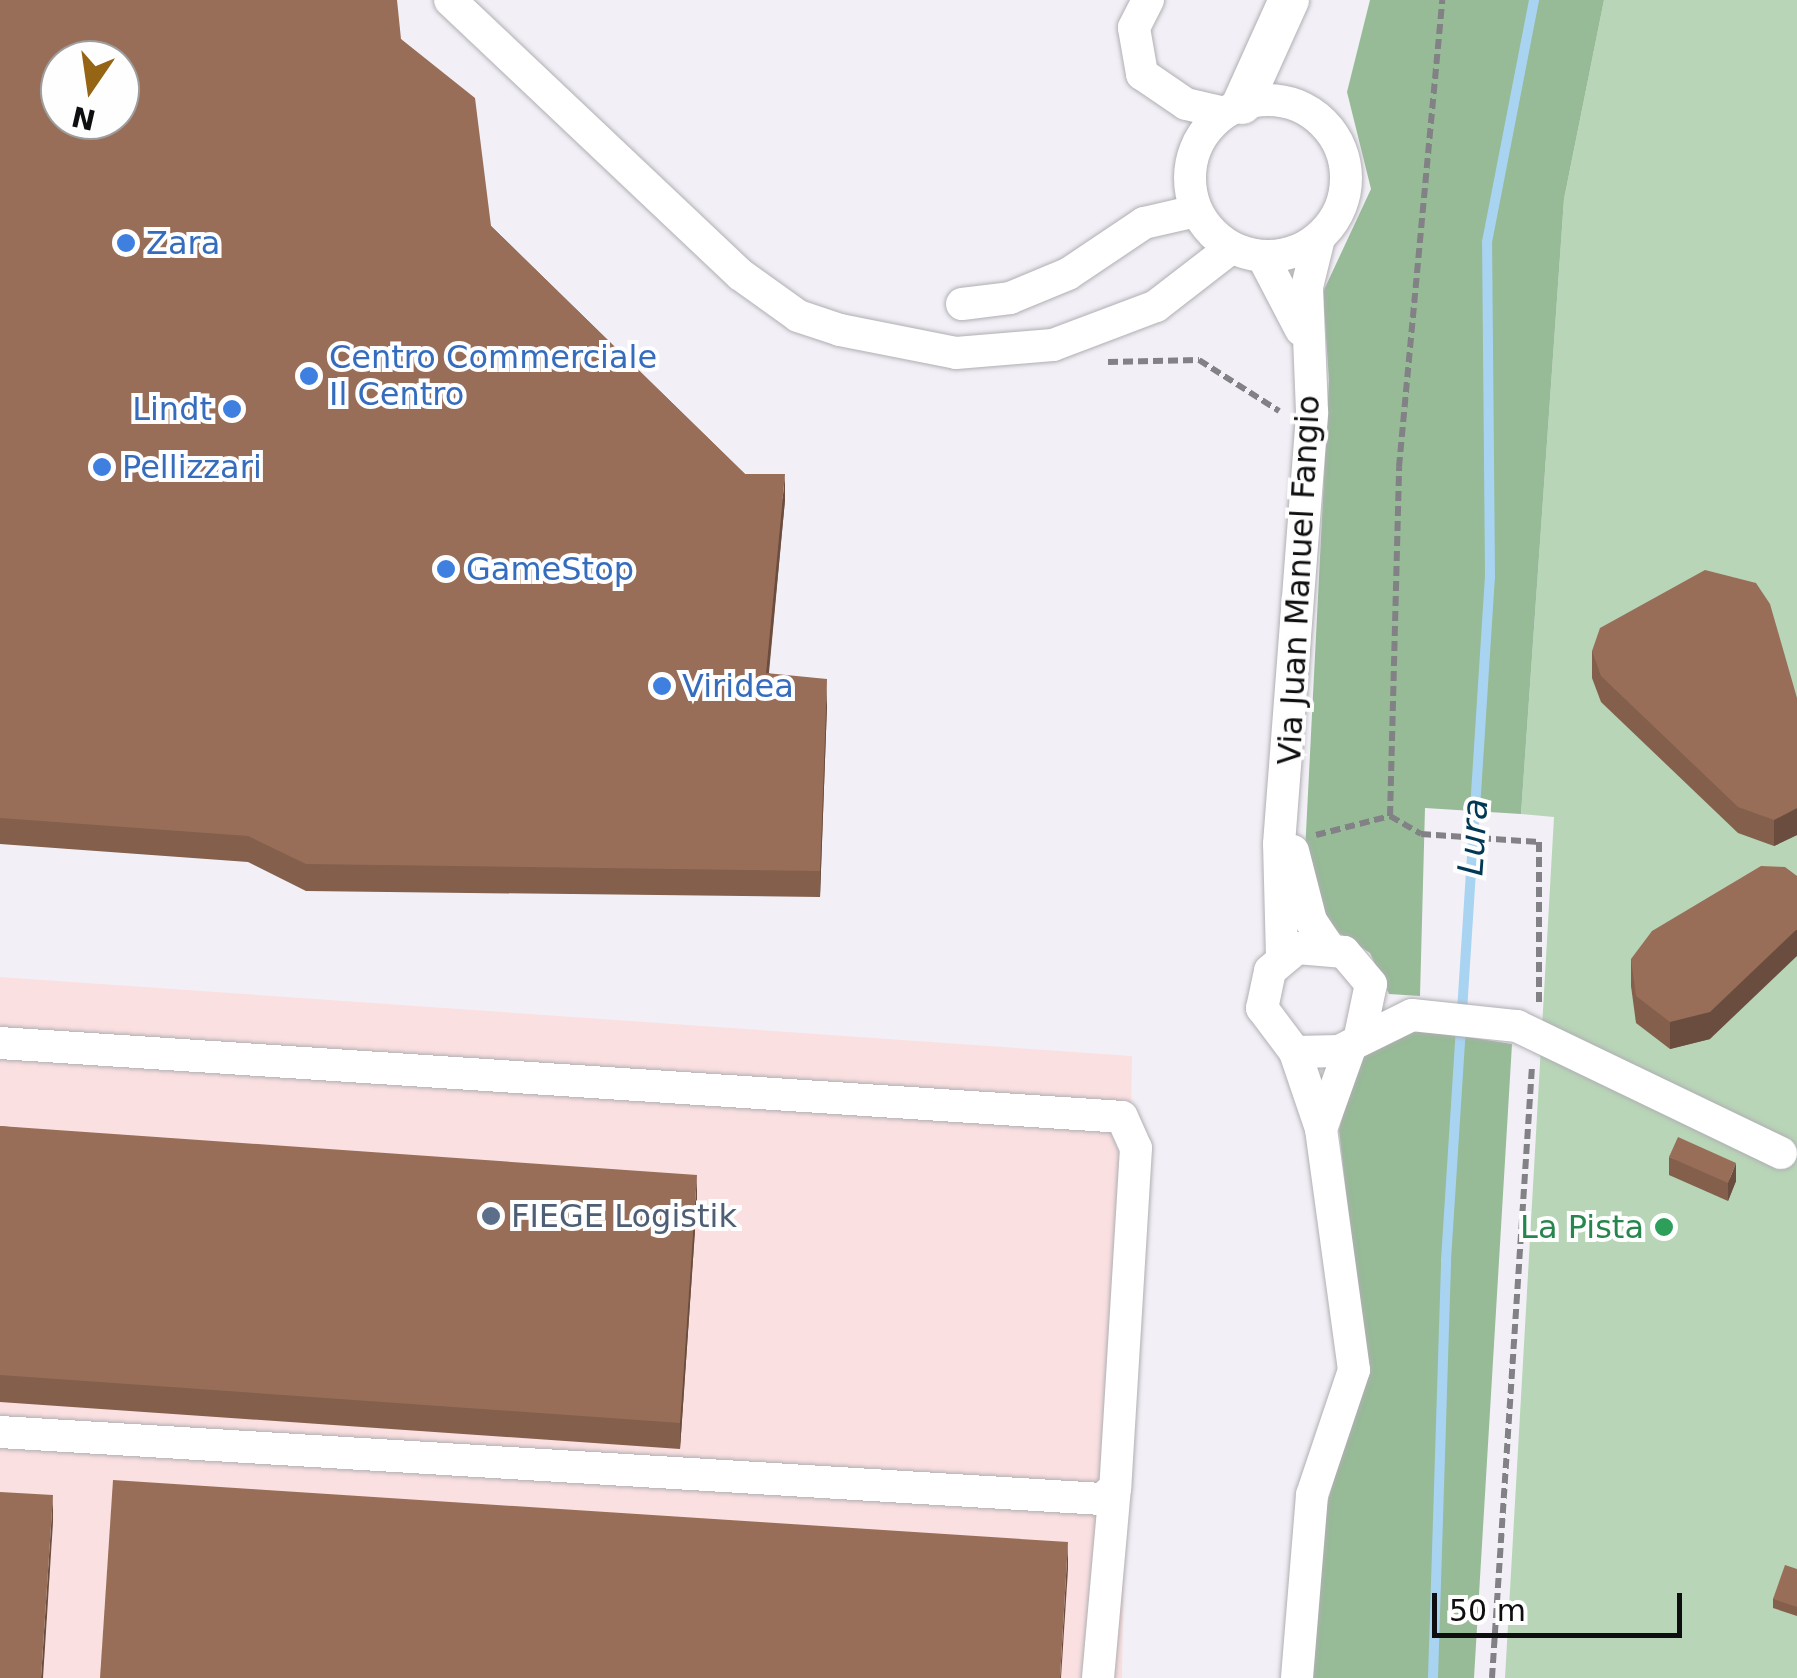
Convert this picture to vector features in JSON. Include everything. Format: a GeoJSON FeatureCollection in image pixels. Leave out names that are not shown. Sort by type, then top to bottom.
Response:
{"type":"FeatureCollection","features":[{"type":"Feature","properties":{"kind":"main road"},"geometry":{"type":"LineString","coordinates":[[1233,109],[1289,0]]}},
{"type":"Feature","properties":{"kind":"street"},"geometry":{"type":"LineString","coordinates":[[450,0],[741,274],[798,316],[840,330],[948,353],[1053,346],[1156,306],[1247,252],[1319,238]]}},
{"type":"Feature","properties":{"kind":"street","name":"Via Juan Manuel Fangio"},"geometry":{"type":"LineString","coordinates":[[1148,0],[1134,28],[1142,74],[1186,104],[1233,109],[1289,102],[1337,141],[1344,200],[1319,238],[1308,353],[1312,412],[1282,957]]}},
{"type":"Feature","properties":{"kind":"street"},"geometry":{"type":"LineString","coordinates":[[962,304],[1010,298],[1068,274],[1144,223],[1196,211],[1192,157],[1233,109]]}},
{"type":"Feature","properties":{"kind":"street","name":"Via Juan Manuel Fangio"},"geometry":{"type":"LineString","coordinates":[[1196,211],[1247,252],[1288,296],[1308,353]]}},
{"type":"Feature","properties":{"kind":"street","name":"Via Juan Manuel Fangio"},"geometry":{"type":"LineString","coordinates":[[1288,821],[1302,897],[1328,946]]}},
{"type":"Feature","properties":{"kind":"street"},"geometry":{"type":"LineString","coordinates":[[1296,1678],[1312,1494],[1354,1370],[1321,1129],[1295,1052],[1262,1008],[1282,957],[1328,946],[1356,960],[1371,984],[1412,1015],[1527,1028],[1781,1154]]}},
{"type":"Feature","properties":{"kind":"street"},"geometry":{"type":"LineString","coordinates":[[1321,1129],[1356,1041],[1371,984]]}},
{"type":"Feature","properties":{"kind":"street"},"geometry":{"type":"LineString","coordinates":[[1295,1052],[1356,1041],[1412,1015]]}},
{"type":"Feature","properties":{"kind":"street"},"geometry":{"type":"LineString","coordinates":[[0,1043],[1122,1117],[1136,1148],[1098,1678]]}},
{"type":"Feature","properties":{"kind":"street"},"geometry":{"type":"LineString","coordinates":[[0,1432],[1048,1498],[1102,1499],[1114,1488]]}},
{"type":"Feature","properties":{"kind":"path"},"geometry":{"type":"LineString","coordinates":[[1390,816],[1399,466],[1442,0]]}},
{"type":"Feature","properties":{"kind":"path"},"geometry":{"type":"LineString","coordinates":[[1096,365],[1199,360],[1278,410],[1285,427]]}},
{"type":"Feature","properties":{"kind":"path"},"geometry":{"type":"LineString","coordinates":[[1288,821],[1390,816],[1432,835],[1532,838],[1546,852],[1527,1028],[1492,1678]]}},
{"type":"Feature","properties":{"kind":"shaded area"},"geometry":{"type":"Polygon","coordinates":[[[0,977],[1132,1056],[1122,1678],[0,1678],[0,977]]]}},
{"type":"Feature","properties":{"kind":"green space"},"geometry":{"type":"Polygon","coordinates":[[[1370,0],[1604,0],[1564,199],[1521,814],[1425,808],[1420,996],[1389,994],[1370,953],[1325,924],[1304,872],[1329,380],[1323,292],[1371,189],[1347,92],[1370,0]]]}},
{"type":"Feature","properties":{"kind":"green space","name":"La Pista"},"geometry":{"type":"Polygon","coordinates":[[[1604,0],[1797,0],[1797,1678],[1505,1678],[1554,817],[1521,814],[1564,199],[1604,0]]]}},
{"type":"Feature","properties":{"kind":"green space"},"geometry":{"type":"Polygon","coordinates":[[[1409,1028],[1512,1044],[1474,1678],[1311,1678],[1321,1525],[1366,1369],[1339,1130],[1360,1048],[1409,1028]]]}},
{"type":"Feature","properties":{"kind":"building","name":"Centro Commerciale Il Centro"},"geometry":{"type":"Polygon","coordinates":[[[0,0],[397,0],[401,39],[475,98],[491,226],[745,474],[785,474],[766,673],[827,679],[820,871],[306,864],[248,836],[0,818],[0,0]]]}},
{"type":"Feature","properties":{"kind":"building"},"geometry":{"type":"Polygon","coordinates":[[[1705,570],[1756,583],[1770,604],[1797,698],[1797,808],[1774,820],[1738,807],[1601,676],[1592,651],[1600,628],[1705,570]]]}},
{"type":"Feature","properties":{"kind":"building"},"geometry":{"type":"Polygon","coordinates":[[[1761,866],[1785,867],[1797,876],[1797,929],[1710,1012],[1670,1022],[1636,996],[1631,959],[1652,931],[1761,866]]]}},
{"type":"Feature","properties":{"kind":"building"},"geometry":{"type":"Polygon","coordinates":[[[0,1126],[697,1175],[680,1423],[0,1375],[0,1126]]]}},
{"type":"Feature","properties":{"kind":"building"},"geometry":{"type":"Polygon","coordinates":[[[1678,1137],[1736,1163],[1728,1183],[1669,1157],[1678,1137]]]}},
{"type":"Feature","properties":{"kind":"building"},"geometry":{"type":"Polygon","coordinates":[[[113,1480],[1068,1542],[1060,1678],[100,1678],[113,1480]]]}},
{"type":"Feature","properties":{"kind":"building"},"geometry":{"type":"Polygon","coordinates":[[[0,1492],[53,1495],[41,1678],[0,1678],[0,1492]]]}},
{"type":"Feature","properties":{"kind":"building"},"geometry":{"type":"Polygon","coordinates":[[[1785,1565],[1797,1569],[1797,1607],[1773,1599],[1785,1565]]]}},
{"type":"Feature","properties":{"kind":"waterway","name":"Lura"},"geometry":{"type":"LineString","coordinates":[[1433,1678],[1446,1260],[1490,576],[1487,242],[1534,0]]}},
{"type":"Feature","properties":{"kind":"place","name":"Zara"},"geometry":{"type":"Point","coordinates":[126,243]}},
{"type":"Feature","properties":{"kind":"place","name":"Centro Commerciale Il Centro"},"geometry":{"type":"Point","coordinates":[309,376]}},
{"type":"Feature","properties":{"kind":"place","name":"Lindt"},"geometry":{"type":"Point","coordinates":[232,409]}},
{"type":"Feature","properties":{"kind":"place","name":"Pellizzari"},"geometry":{"type":"Point","coordinates":[102,467]}},
{"type":"Feature","properties":{"kind":"place","name":"GameStop"},"geometry":{"type":"Point","coordinates":[446,569]}},
{"type":"Feature","properties":{"kind":"place","name":"Viridea"},"geometry":{"type":"Point","coordinates":[662,686]}},
{"type":"Feature","properties":{"kind":"place","name":"FIEGE Logistik"},"geometry":{"type":"Point","coordinates":[491,1216]}},
{"type":"Feature","properties":{"kind":"place","name":"La Pista"},"geometry":{"type":"Point","coordinates":[1664,1227]}}]}
